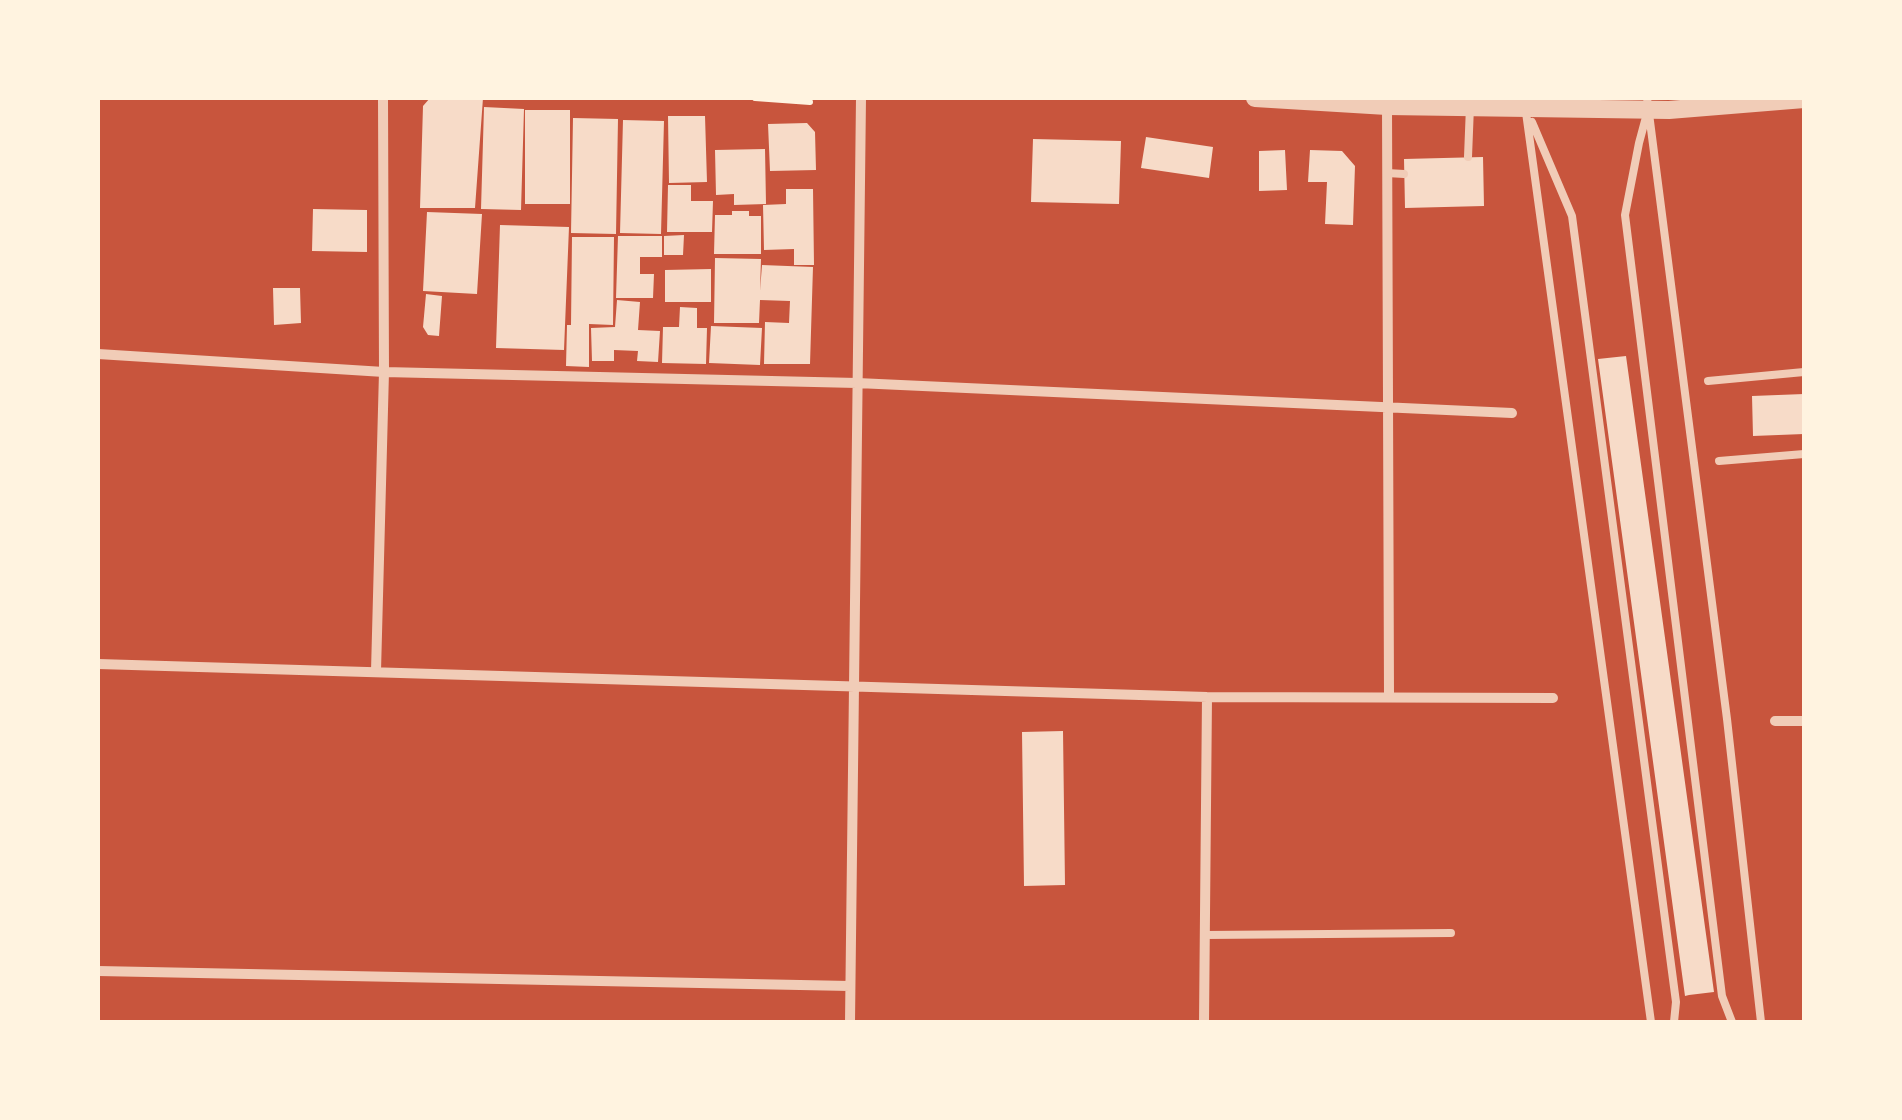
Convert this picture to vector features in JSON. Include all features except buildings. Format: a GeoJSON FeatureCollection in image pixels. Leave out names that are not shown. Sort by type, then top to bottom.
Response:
{"type":"FeatureCollection","features":[{"type":"Feature","properties":{"kind":"street"},"geometry":{"type":"LineString","coordinates":[[376,670],[384,372],[383,98]]}},
{"type":"Feature","properties":{"kind":"street"},"geometry":{"type":"LineString","coordinates":[[850,1022],[861,98]]}},
{"type":"Feature","properties":{"kind":"street"},"geometry":{"type":"LineString","coordinates":[[1256,98],[1388,106],[1525,102],[1736,106],[1804,99]]}},
{"type":"Feature","properties":{"kind":"street"},"geometry":{"type":"LineString","coordinates":[[1388,106],[1389,696]]}},
{"type":"Feature","properties":{"kind":"street"},"geometry":{"type":"LineString","coordinates":[[98,354],[384,372],[857,382],[1512,413]]}},
{"type":"Feature","properties":{"kind":"street"},"geometry":{"type":"LineString","coordinates":[[98,664],[1207,697],[1553,698]]}},
{"type":"Feature","properties":{"kind":"street"},"geometry":{"type":"LineString","coordinates":[[1204,1022],[1207,697]]}},
{"type":"Feature","properties":{"kind":"street"},"geometry":{"type":"LineString","coordinates":[[1775,721],[1804,721]]}},
{"type":"Feature","properties":{"kind":"street"},"geometry":{"type":"LineString","coordinates":[[98,971],[850,986]]}},
{"type":"Feature","properties":{"kind":"lane"},"geometry":{"type":"LineString","coordinates":[[1525,102],[1651,1022]]}},
{"type":"Feature","properties":{"kind":"lane"},"geometry":{"type":"LineString","coordinates":[[1525,102],[1572,216],[1676,1002],[1674,1022]]}},
{"type":"Feature","properties":{"kind":"lane"},"geometry":{"type":"LineString","coordinates":[[1648,103],[1625,215],[1722,996],[1732,1022]]}},
{"type":"Feature","properties":{"kind":"lane"},"geometry":{"type":"LineString","coordinates":[[1648,103],[1762,1022]]}},
{"type":"Feature","properties":{"kind":"lane"},"geometry":{"type":"LineString","coordinates":[[1468,157],[1470,106]]}},
{"type":"Feature","properties":{"kind":"lane"},"geometry":{"type":"LineString","coordinates":[[1387,173],[1404,174]]}},
{"type":"Feature","properties":{"kind":"lane"},"geometry":{"type":"LineString","coordinates":[[1708,381],[1804,372]]}},
{"type":"Feature","properties":{"kind":"lane"},"geometry":{"type":"LineString","coordinates":[[1719,461],[1804,454]]}},
{"type":"Feature","properties":{"kind":"lane"},"geometry":{"type":"LineString","coordinates":[[1205,934],[1451,934]]}},
{"type":"Feature","properties":{"kind":"path"},"geometry":{"type":"LineString","coordinates":[[755,98],[810,102]]}}]}
